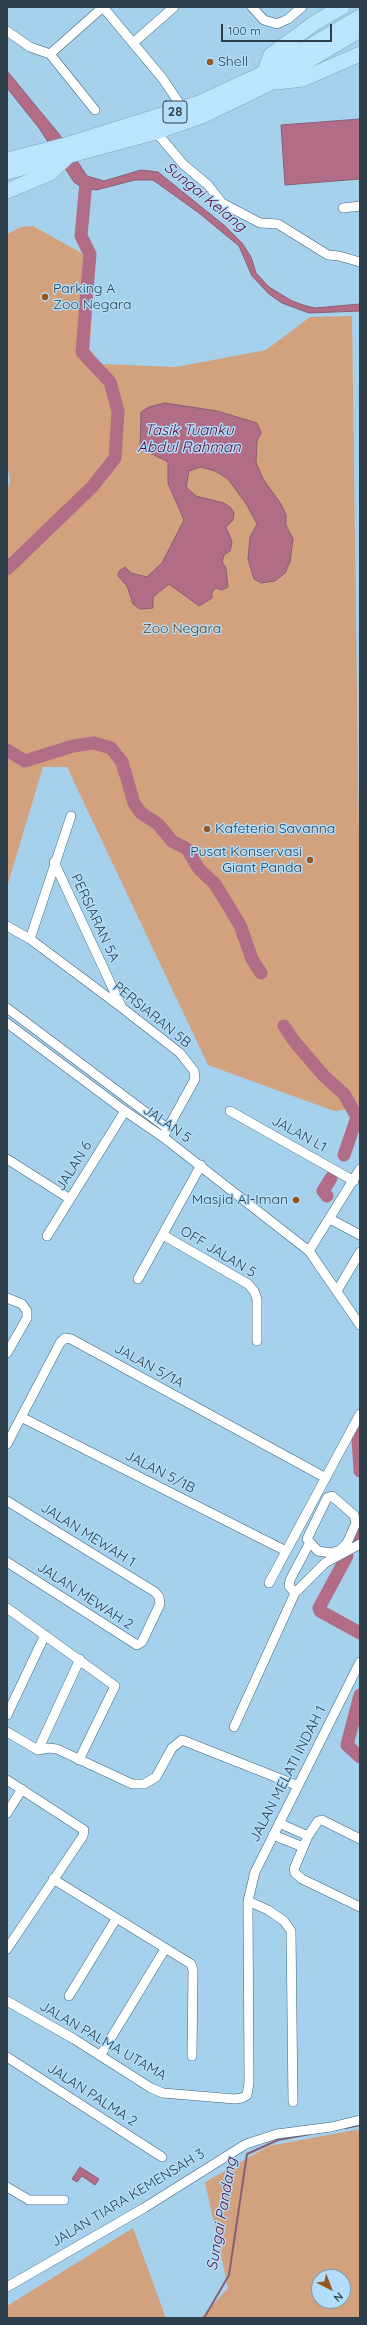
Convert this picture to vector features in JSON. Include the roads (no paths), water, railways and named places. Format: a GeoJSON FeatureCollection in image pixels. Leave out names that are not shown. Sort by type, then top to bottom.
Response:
{"type":"FeatureCollection","features":[{"type":"Feature","properties":{"kind":"highway"},"geometry":{"type":"LineString","coordinates":[[316,22],[332,7]]}},
{"type":"Feature","properties":{"kind":"highway"},"geometry":{"type":"LineString","coordinates":[[342,7],[316,22],[271,54],[267,78],[303,79],[359,55]]}},
{"type":"Feature","properties":{"kind":"highway","name":"28"},"geometry":{"type":"LineString","coordinates":[[7,172],[68,156],[88,145],[156,132],[202,116],[267,78],[360,17]]}},
{"type":"Feature","properties":{"kind":"highway","name":"28"},"geometry":{"type":"LineString","coordinates":[[7,160],[47,162],[88,145],[267,78],[360,30]]}},
{"type":"Feature","properties":{"kind":"highway"},"geometry":{"type":"LineString","coordinates":[[7,191],[47,162]]}},
{"type":"Feature","properties":{"kind":"street"},"geometry":{"type":"LineString","coordinates":[[50,54],[103,7],[163,78],[183,109]]}},
{"type":"Feature","properties":{"kind":"street"},"geometry":{"type":"LineString","coordinates":[[133,43],[174,7]]}},
{"type":"Feature","properties":{"kind":"street"},"geometry":{"type":"LineString","coordinates":[[252,7],[264,20],[277,24],[288,19],[302,7]]}},
{"type":"Feature","properties":{"kind":"street"},"geometry":{"type":"LineString","coordinates":[[7,31],[30,47],[50,54],[95,110]]}},
{"type":"Feature","properties":{"kind":"street"},"geometry":{"type":"LineString","coordinates":[[156,132],[183,164],[208,185],[222,203],[260,223],[278,224],[328,255],[339,256],[360,262]]}},
{"type":"Feature","properties":{"kind":"street"},"geometry":{"type":"LineString","coordinates":[[342,208],[360,206]]}},
{"type":"Feature","properties":{"kind":"street","name":"PERSIARAN 5A"},"geometry":{"type":"LineString","coordinates":[[30,939],[54,862],[71,816]]}},
{"type":"Feature","properties":{"kind":"street","name":"PERSIARAN 5A"},"geometry":{"type":"LineString","coordinates":[[54,862],[121,1007]]}},
{"type":"Feature","properties":{"kind":"street"},"geometry":{"type":"LineString","coordinates":[[7,926],[30,939]]}},
{"type":"Feature","properties":{"kind":"street","name":"PERSIARAN 5B"},"geometry":{"type":"LineString","coordinates":[[30,939],[180,1053],[194,1072],[195,1079],[166,1133]]}},
{"type":"Feature","properties":{"kind":"street","name":"JALAN 5"},"geometry":{"type":"LineString","coordinates":[[7,1008],[166,1133],[201,1165],[309,1251],[360,1325]]}},
{"type":"Feature","properties":{"kind":"street","name":"JALAN 5"},"geometry":{"type":"LineString","coordinates":[[7,1023],[125,1111],[166,1133]]}},
{"type":"Feature","properties":{"kind":"street","name":"JALAN 6"},"geometry":{"type":"LineString","coordinates":[[48,1236],[125,1111]]}},
{"type":"Feature","properties":{"kind":"street","name":"JALAN L1"},"geometry":{"type":"LineString","coordinates":[[230,1111],[354,1181]]}},
{"type":"Feature","properties":{"kind":"street"},"geometry":{"type":"LineString","coordinates":[[7,1159],[70,1199]]}},
{"type":"Feature","properties":{"kind":"street","name":"OFF JALAN 5"},"geometry":{"type":"LineString","coordinates":[[138,1279],[201,1165]]}},
{"type":"Feature","properties":{"kind":"street"},"geometry":{"type":"LineString","coordinates":[[309,1251],[354,1181],[360,1169]]}},
{"type":"Feature","properties":{"kind":"street"},"geometry":{"type":"LineString","coordinates":[[330,1219],[360,1235]]}},
{"type":"Feature","properties":{"kind":"street","name":"OFF JALAN 5"},"geometry":{"type":"LineString","coordinates":[[163,1235],[248,1284],[254,1291],[257,1298],[257,1341]]}},
{"type":"Feature","properties":{"kind":"street"},"geometry":{"type":"LineString","coordinates":[[337,1291],[360,1252]]}},
{"type":"Feature","properties":{"kind":"street"},"geometry":{"type":"LineString","coordinates":[[7,1298],[22,1304],[27,1311],[27,1318],[7,1353]]}},
{"type":"Feature","properties":{"kind":"street","name":"JALAN 5/1A"},"geometry":{"type":"LineString","coordinates":[[7,1444],[60,1343],[65,1338],[72,1339],[326,1478]]}},
{"type":"Feature","properties":{"kind":"street"},"geometry":{"type":"LineString","coordinates":[[269,1583],[360,1414]]}},
{"type":"Feature","properties":{"kind":"street","name":"JALAN 5/1B"},"geometry":{"type":"LineString","coordinates":[[21,1417],[286,1552]]}},
{"type":"Feature","properties":{"kind":"street"},"geometry":{"type":"LineString","coordinates":[[295,1593],[289,1586],[290,1580],[309,1544],[307,1539],[327,1498],[332,1496],[354,1516],[356,1523],[347,1543],[340,1550],[331,1553],[318,1551],[309,1544]]}},
{"type":"Feature","properties":{"kind":"street","name":"JALAN MEWAH 1"},"geometry":{"type":"LineString","coordinates":[[7,1501],[155,1592]]}},
{"type":"Feature","properties":{"kind":"street"},"geometry":{"type":"LineString","coordinates":[[234,1727],[295,1593],[325,1563],[360,1544]]}},
{"type":"Feature","properties":{"kind":"street","name":"JALAN MEWAH 2"},"geometry":{"type":"LineString","coordinates":[[7,1562],[138,1645],[142,1642],[160,1604],[159,1597],[155,1592]]}},
{"type":"Feature","properties":{"kind":"street"},"geometry":{"type":"LineString","coordinates":[[8,1611],[80,1659],[112,1683],[115,1689],[79,1760]]}},
{"type":"Feature","properties":{"kind":"street"},"geometry":{"type":"LineString","coordinates":[[7,1715],[45,1635]]}},
{"type":"Feature","properties":{"kind":"street"},"geometry":{"type":"LineString","coordinates":[[38,1750],[80,1659]]}},
{"type":"Feature","properties":{"kind":"street","name":"JALAN MELATI INDAH 1"},"geometry":{"type":"LineString","coordinates":[[249,2083],[248,1901],[255,1872],[296,1785],[360,1662]]}},
{"type":"Feature","properties":{"kind":"street"},"geometry":{"type":"LineString","coordinates":[[7,1732],[38,1750],[48,1748],[57,1749],[132,1784],[144,1784],[156,1777],[172,1748],[182,1740],[296,1785]]}},
{"type":"Feature","properties":{"kind":"street"},"geometry":{"type":"LineString","coordinates":[[7,1780],[84,1830],[83,1836],[7,1949]]}},
{"type":"Feature","properties":{"kind":"street"},"geometry":{"type":"LineString","coordinates":[[7,1812],[22,1789]]}},
{"type":"Feature","properties":{"kind":"street"},"geometry":{"type":"LineString","coordinates":[[360,1839],[322,1820],[316,1823],[308,1836],[294,1869],[295,1873],[302,1879],[360,1907]]}},
{"type":"Feature","properties":{"kind":"street"},"geometry":{"type":"LineString","coordinates":[[279,1823],[308,1836]]}},
{"type":"Feature","properties":{"kind":"street"},"geometry":{"type":"LineString","coordinates":[[273,1835],[303,1847]]}},
{"type":"Feature","properties":{"kind":"street"},"geometry":{"type":"LineString","coordinates":[[53,1879],[191,1964],[192,2056]]}},
{"type":"Feature","properties":{"kind":"street"},"geometry":{"type":"LineString","coordinates":[[248,1901],[268,1910],[284,1921],[291,1931],[293,2102]]}},
{"type":"Feature","properties":{"kind":"street"},"geometry":{"type":"LineString","coordinates":[[69,1996],[116,1919]]}},
{"type":"Feature","properties":{"kind":"street"},"geometry":{"type":"LineString","coordinates":[[100,2056],[165,1949]]}},
{"type":"Feature","properties":{"kind":"street","name":"JALAN PALMA UTAMA"},"geometry":{"type":"LineString","coordinates":[[7,2002],[100,2056],[151,2088],[163,2093],[242,2098],[248,2091],[249,2083]]}},
{"type":"Feature","properties":{"kind":"street","name":"JALAN PALMA 2"},"geometry":{"type":"LineString","coordinates":[[7,2057],[162,2157]]}},
{"type":"Feature","properties":{"kind":"street","name":"JALAN TIARA KEMENSAH 3"},"geometry":{"type":"LineString","coordinates":[[7,2287],[144,2208],[246,2144],[277,2134],[331,2127],[360,2120]]}},
{"type":"Feature","properties":{"kind":"street"},"geometry":{"type":"LineString","coordinates":[[7,2187],[29,2200],[64,2200]]}},
{"type":"Feature","properties":{"kind":"water"},"geometry":{"type":"Polygon","coordinates":[[[7,71],[59,134],[87,176],[104,181],[141,170],[158,172],[225,226],[242,243],[251,257],[256,273],[269,287],[292,301],[306,306],[315,308],[360,304],[360,311],[309,313],[282,303],[269,294],[252,276],[239,246],[199,213],[153,180],[135,180],[96,190],[81,187],[74,182],[39,128],[7,88],[7,71]]]}},
{"type":"Feature","properties":{"kind":"water"},"geometry":{"type":"Polygon","coordinates":[[[360,119],[360,179],[285,185],[281,125],[360,119]]]}},
{"type":"Feature","properties":{"kind":"water","name":"Tasik Tuanku Abdul Rahman"},"geometry":{"type":"Polygon","coordinates":[[[165,403],[217,411],[257,423],[261,433],[257,441],[256,462],[263,479],[281,504],[286,515],[286,525],[293,539],[290,562],[285,573],[275,581],[261,583],[254,579],[248,559],[250,537],[257,524],[247,505],[228,479],[215,471],[201,467],[189,471],[186,487],[196,496],[224,503],[231,508],[234,513],[233,520],[226,527],[232,542],[230,551],[224,555],[222,562],[226,568],[228,587],[222,590],[216,588],[212,592],[212,598],[199,606],[169,584],[153,597],[153,608],[140,609],[133,604],[127,586],[118,576],[119,571],[125,567],[131,573],[147,577],[162,563],[184,520],[168,483],[168,462],[140,448],[141,412],[149,407],[165,403]]]}},
{"type":"Feature","properties":{"kind":"water"},"geometry":{"type":"Polygon","coordinates":[[[80,2167],[99,2179],[95,2185],[82,2176],[77,2182],[72,2179],[80,2167]]]}},
{"type":"Feature","properties":{"kind":"waterway"},"geometry":{"type":"LineString","coordinates":[[7,569],[92,487],[115,458],[118,411],[110,382],[82,352],[90,254],[81,236],[86,182]]}},
{"type":"Feature","properties":{"kind":"waterway","name":"Sungai Pandang"},"geometry":{"type":"LineString","coordinates":[[7,750],[25,761],[73,746],[94,743],[111,748],[122,762],[134,803],[141,813],[158,824],[172,841],[187,849],[199,869],[215,884],[240,925],[252,959],[261,973]]}},
{"type":"Feature","properties":{"kind":"waterway","name":"Sungai Pandang"},"geometry":{"type":"LineString","coordinates":[[284,1026],[294,1041],[324,1076],[344,1094],[357,1117],[344,1155]]}},
{"type":"Feature","properties":{"kind":"waterway","name":"Sungai Pandang"},"geometry":{"type":"LineString","coordinates":[[327,1196],[323,1191],[331,1178]]}},
{"type":"Feature","properties":{"kind":"waterway","name":"Sungai Pandang"},"geometry":{"type":"LineString","coordinates":[[360,1434],[358,1439],[360,1471]]}},
{"type":"Feature","properties":{"kind":"waterway","name":"Sungai Pandang"},"geometry":{"type":"LineString","coordinates":[[353,1541],[360,1523]]}},
{"type":"Feature","properties":{"kind":"waterway","name":"Sungai Pandang"},"geometry":{"type":"LineString","coordinates":[[347,1556],[319,1608],[320,1611],[360,1633]]}},
{"type":"Feature","properties":{"kind":"waterway","name":"Sungai Pandang"},"geometry":{"type":"LineString","coordinates":[[360,1695],[347,1745],[360,1757]]}},
{"type":"Feature","properties":{"kind":"waterway","name":"Sungai Pandang"},"geometry":{"type":"LineString","coordinates":[[346,2128],[360,2125]]}},
{"type":"Feature","properties":{"kind":"waterway","name":"Sungai Pandang"},"geometry":{"type":"LineString","coordinates":[[204,2318],[229,2275],[247,2154],[278,2140],[310,2134]]}},
{"type":"Feature","properties":{"kind":"place","name":"Shell"},"geometry":{"type":"Point","coordinates":[210,62]}},
{"type":"Feature","properties":{"kind":"place","name":"Parking A Zoo Negara"},"geometry":{"type":"Point","coordinates":[45,297]}},
{"type":"Feature","properties":{"kind":"place","name":"Kafeteria Savanna"},"geometry":{"type":"Point","coordinates":[207,829]}},
{"type":"Feature","properties":{"kind":"place","name":"Pusat Konservasi Giant Panda"},"geometry":{"type":"Point","coordinates":[310,860]}},
{"type":"Feature","properties":{"kind":"place","name":"Masjid Al-Iman"},"geometry":{"type":"Point","coordinates":[296,1200]}},
{"type":"Feature","properties":{"kind":"water label","name":"Sungai Kelang"},"geometry":{"type":"Point","coordinates":[205,197]}},
{"type":"Feature","properties":{"kind":"park label","name":"Zoo Negara"},"geometry":{"type":"Point","coordinates":[182,629]}}]}
